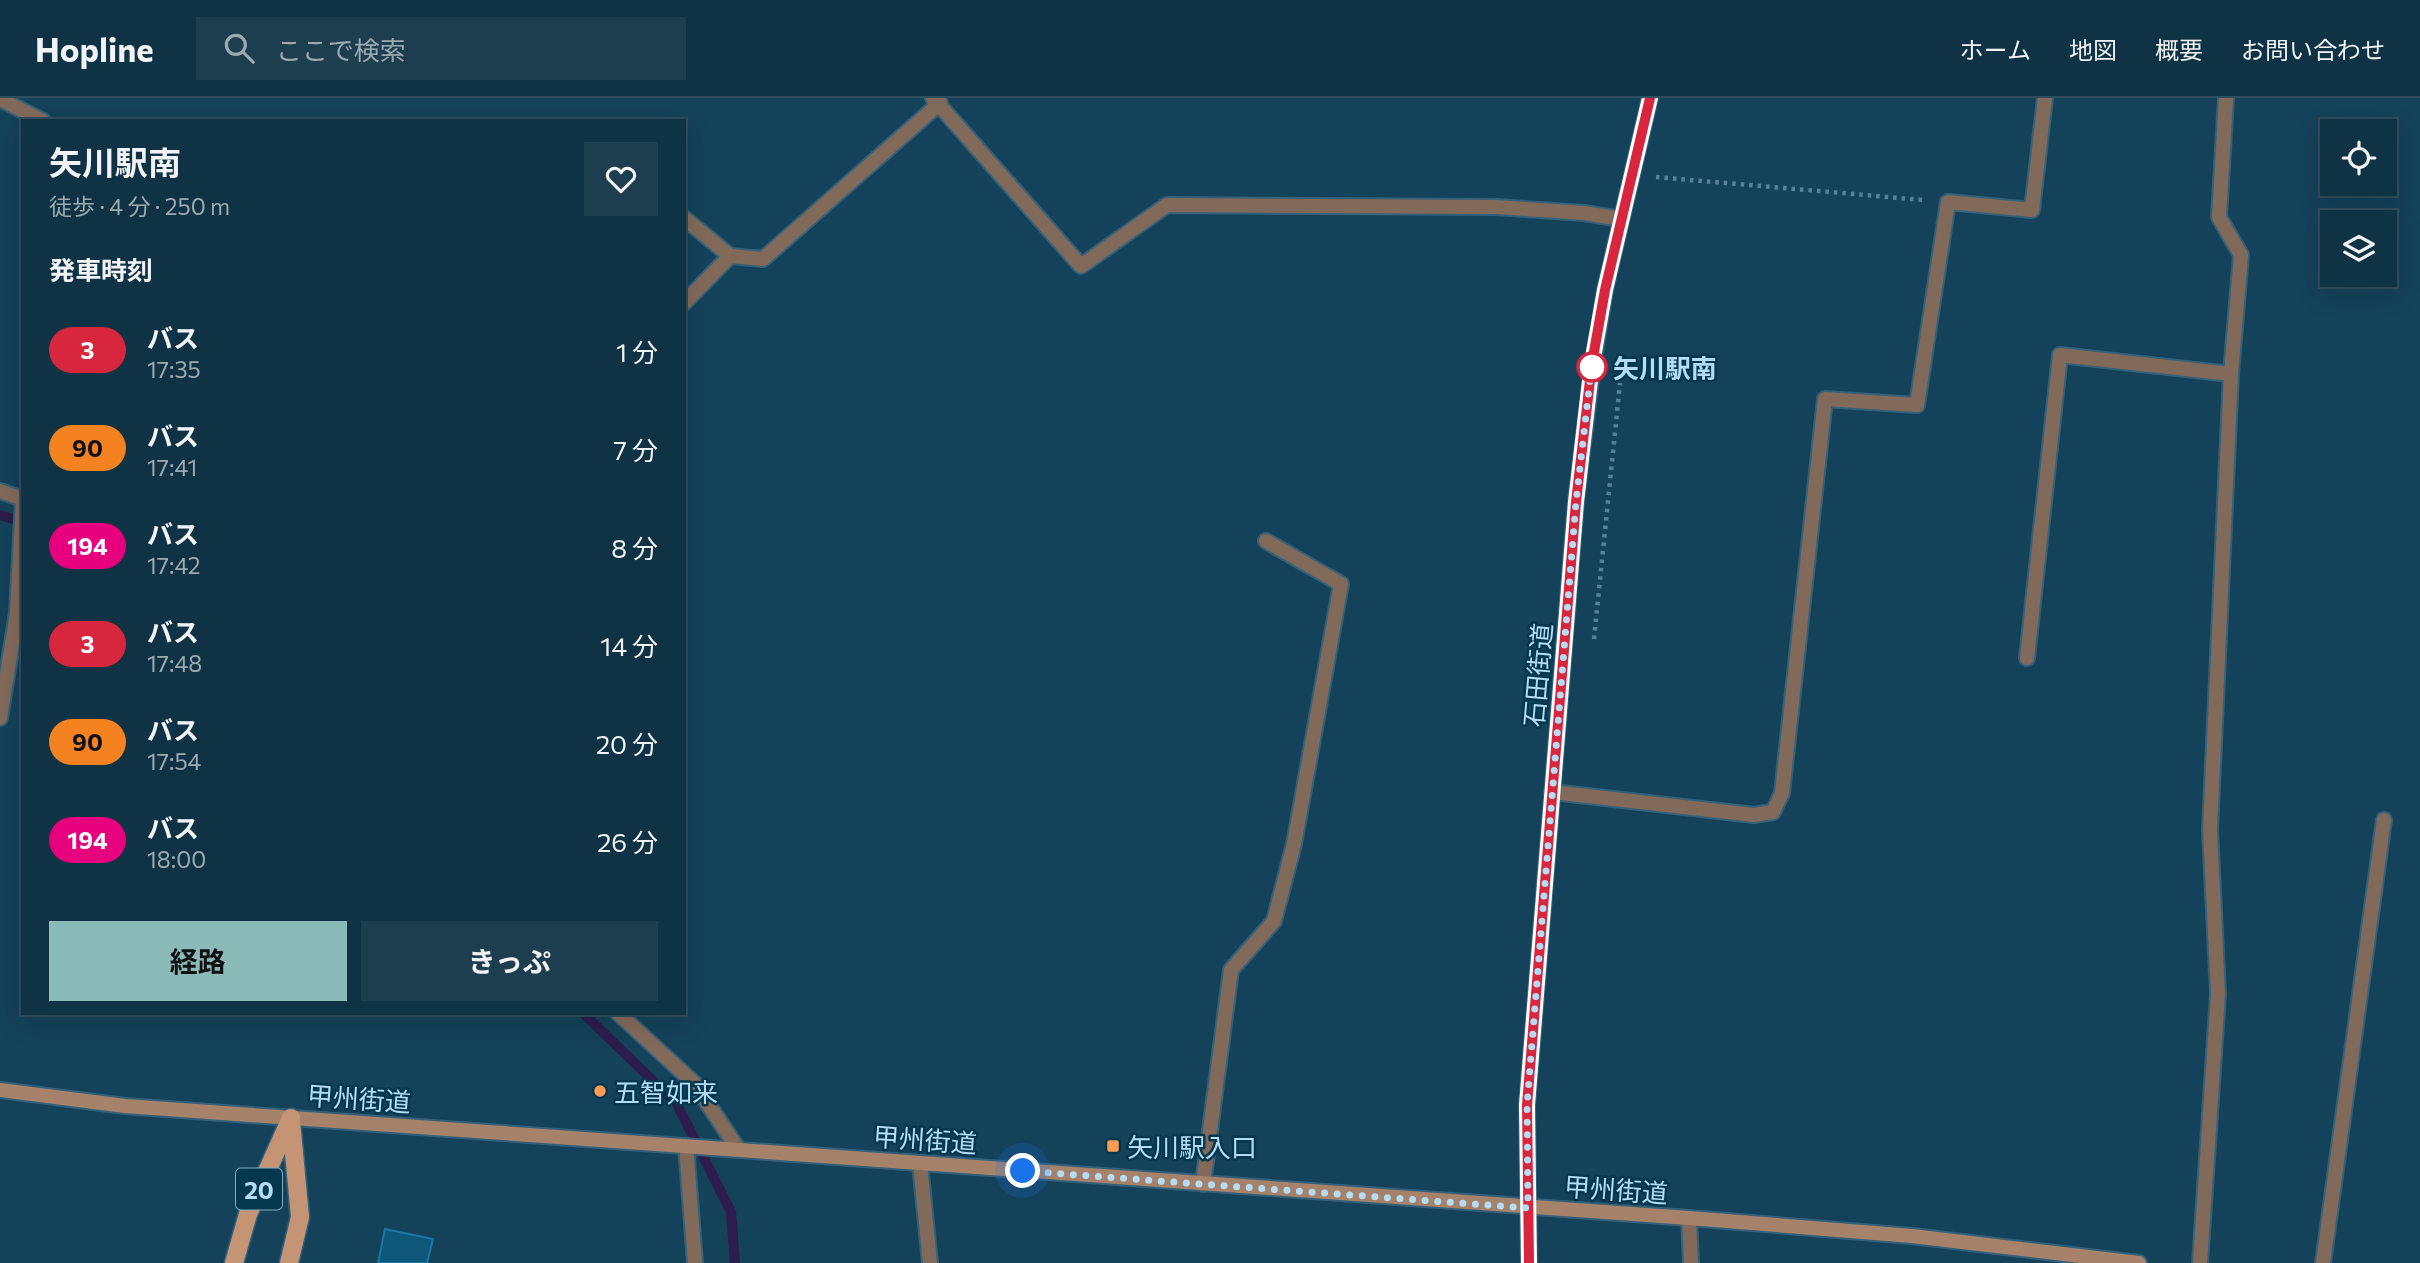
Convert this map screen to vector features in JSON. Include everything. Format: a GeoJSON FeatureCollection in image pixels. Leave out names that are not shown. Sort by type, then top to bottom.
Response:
{"type":"FeatureCollection","features":[{"type":"Feature","properties":{"kind":"main road","name":"甲州街道"},"geometry":{"type":"LineString","coordinates":[[0,1090],[125,1106],[732,1148],[1912,1236],[2139,1263]]}},
{"type":"Feature","properties":{"kind":"main road","name":"20"},"geometry":{"type":"LineString","coordinates":[[234,1263],[248,1214],[291,1118]]}},
{"type":"Feature","properties":{"kind":"main road","name":"20"},"geometry":{"type":"LineString","coordinates":[[289,1263],[300,1217],[291,1118]]}},
{"type":"Feature","properties":{"kind":"street","name":"石田街道"},"geometry":{"type":"LineString","coordinates":[[1529,1263],[1527,1105],[1576,502],[1592,363],[1621,219],[1650,98]]}},
{"type":"Feature","properties":{"kind":"street"},"geometry":{"type":"LineString","coordinates":[[1552,792],[1754,815],[1773,812],[1782,793],[1825,399],[1917,405],[1948,202],[2032,210],[2045,98]]}},
{"type":"Feature","properties":{"kind":"street"},"geometry":{"type":"LineString","coordinates":[[2200,1263],[2218,994],[2210,830],[2231,374],[2241,255],[2219,217],[2226,98]]}},
{"type":"Feature","properties":{"kind":"street"},"geometry":{"type":"LineString","coordinates":[[0,99],[39,119]]}},
{"type":"Feature","properties":{"kind":"street"},"geometry":{"type":"LineString","coordinates":[[686,220],[730,256],[764,259],[937,101],[1081,265],[1167,205],[1496,207],[1584,213],[1621,219]]}},
{"type":"Feature","properties":{"kind":"street"},"geometry":{"type":"LineString","coordinates":[[686,301],[730,256]]}},
{"type":"Feature","properties":{"kind":"street"},"geometry":{"type":"LineString","coordinates":[[2027,658],[2060,355],[2231,374]]}},
{"type":"Feature","properties":{"kind":"street"},"geometry":{"type":"LineString","coordinates":[[0,491],[21,498]]}},
{"type":"Feature","properties":{"kind":"street"},"geometry":{"type":"LineString","coordinates":[[0,718],[17,613],[21,532]]}},
{"type":"Feature","properties":{"kind":"street"},"geometry":{"type":"LineString","coordinates":[[1203,1184],[1231,970],[1274,920],[1294,844],[1341,584],[1266,541]]}},
{"type":"Feature","properties":{"kind":"street"},"geometry":{"type":"LineString","coordinates":[[2323,1263],[2384,820]]}},
{"type":"Feature","properties":{"kind":"street"},"geometry":{"type":"LineString","coordinates":[[620,1015],[694,1083],[732,1148]]}},
{"type":"Feature","properties":{"kind":"street"},"geometry":{"type":"LineString","coordinates":[[686,1146],[695,1263]]}},
{"type":"Feature","properties":{"kind":"street"},"geometry":{"type":"LineString","coordinates":[[920,1164],[930,1263]]}},
{"type":"Feature","properties":{"kind":"street"},"geometry":{"type":"LineString","coordinates":[[1689,1218],[1691,1263]]}},
{"type":"Feature","properties":{"kind":"path"},"geometry":{"type":"LineString","coordinates":[[1651,190],[1655,167]]}},
{"type":"Feature","properties":{"kind":"path"},"geometry":{"type":"LineString","coordinates":[[1653,177],[1948,202]]}},
{"type":"Feature","properties":{"kind":"path"},"geometry":{"type":"LineString","coordinates":[[1593,644],[1620,374]]}},
{"type":"Feature","properties":{"kind":"building"},"geometry":{"type":"Polygon","coordinates":[[[385,1229],[433,1239],[427,1263],[378,1263],[385,1229]]]}},
{"type":"Feature","properties":{"kind":"waterway"},"geometry":{"type":"LineString","coordinates":[[0,515],[21,521]]}},
{"type":"Feature","properties":{"kind":"waterway"},"geometry":{"type":"LineString","coordinates":[[585,1015],[677,1104],[731,1212],[735,1263]]}},
{"type":"Feature","properties":{"kind":"bus line","name":"3"},"geometry":{"type":"LineString","coordinates":[[1529,1263],[1527,1105],[1576,502],[1592,363],[1605,290],[1650,98]]}},
{"type":"Feature","properties":{"kind":"place","name":"矢川駅南"},"geometry":{"type":"Point","coordinates":[1592,367]}},
{"type":"Feature","properties":{"kind":"place","name":"五智如来"},"geometry":{"type":"Point","coordinates":[600,1091]}},
{"type":"Feature","properties":{"kind":"place","name":"矢川駅入口"},"geometry":{"type":"Point","coordinates":[1113,1146]}},
{"type":"Feature","properties":{"kind":"route"},"geometry":{"type":"LineString","coordinates":[[1023,1171],[1528,1208],[1527,1105],[1538,953],[1576,502],[1592,363],[1592,367]]}}]}
